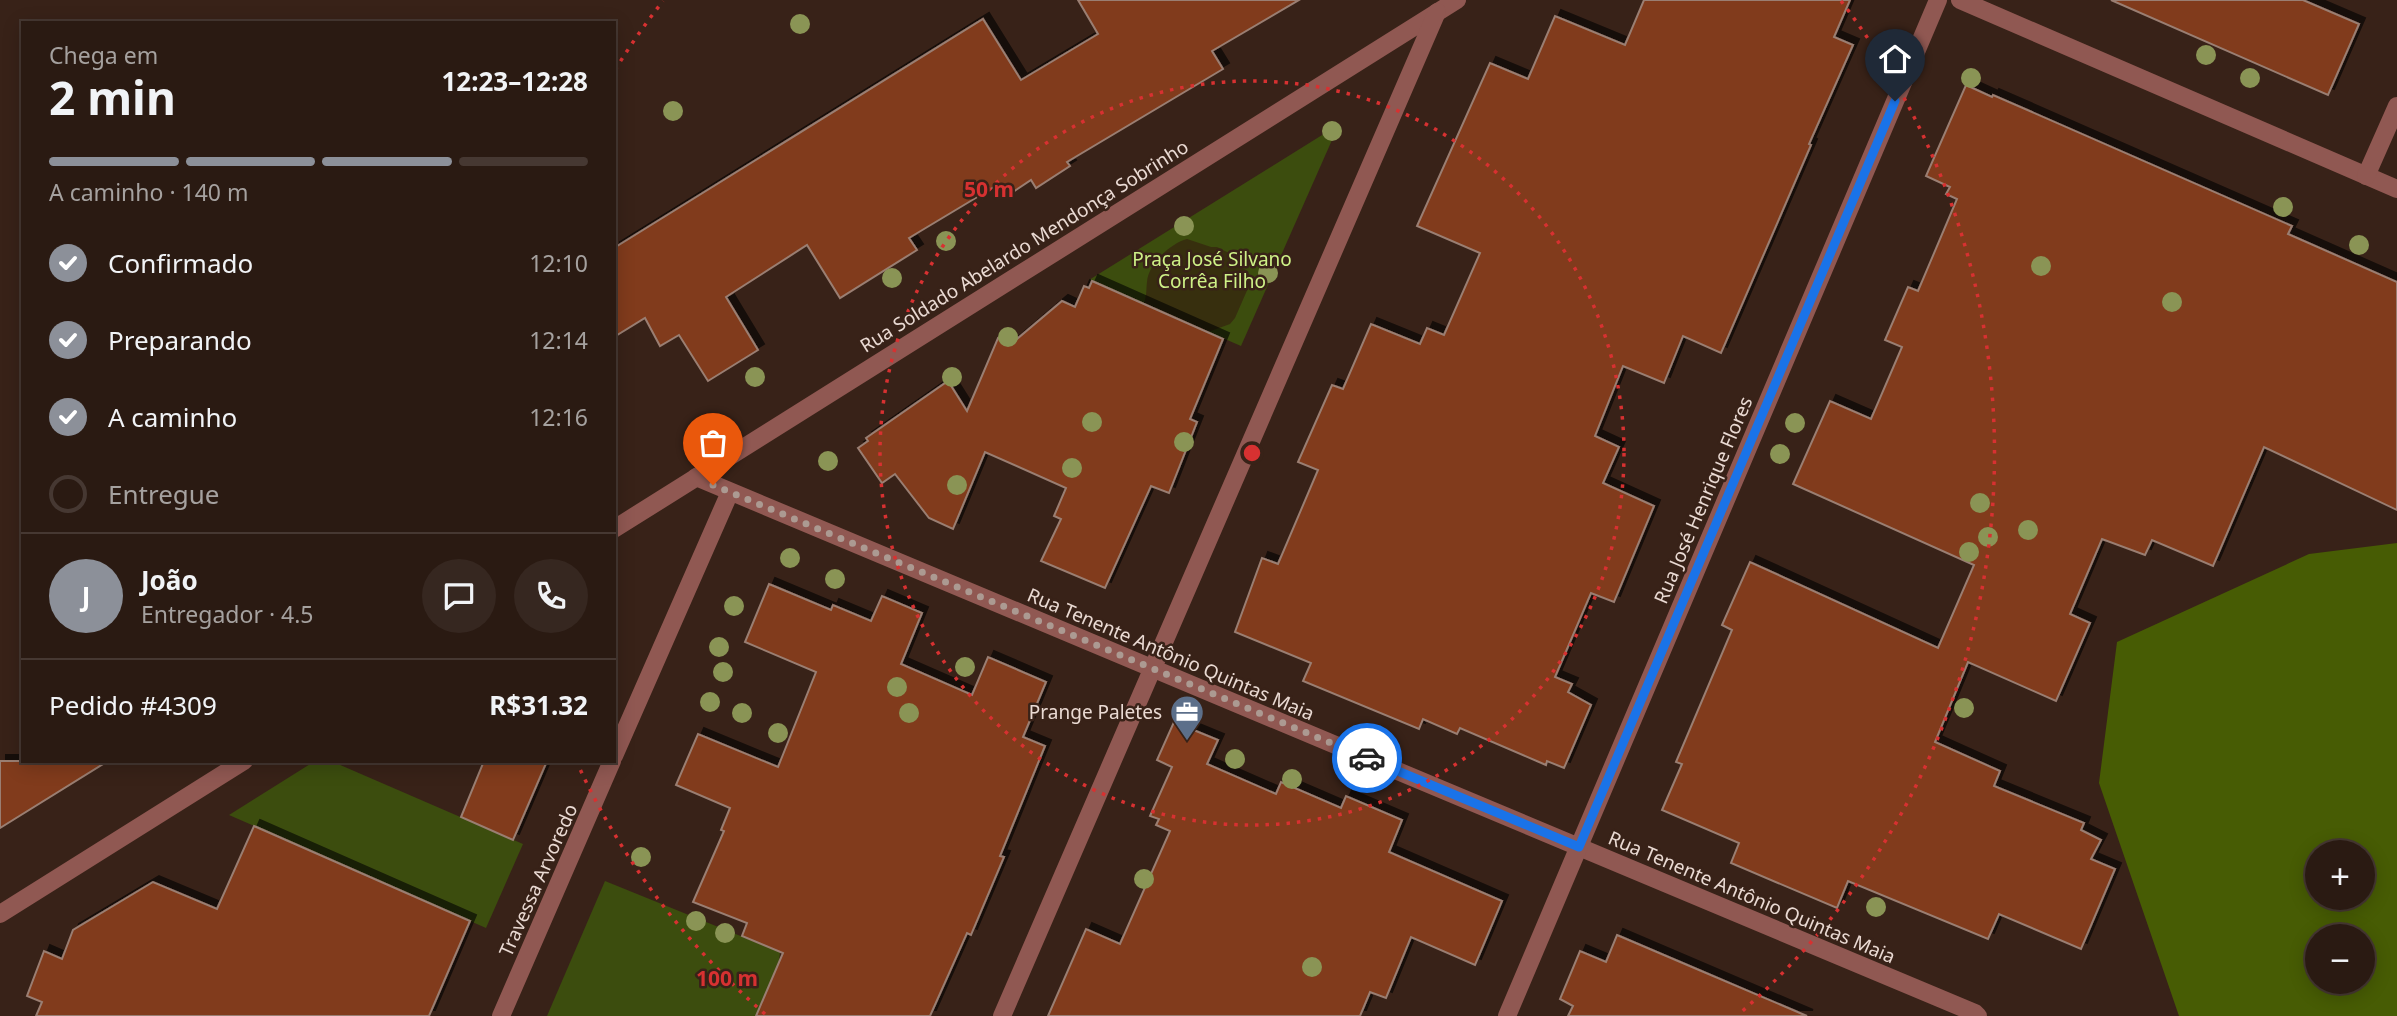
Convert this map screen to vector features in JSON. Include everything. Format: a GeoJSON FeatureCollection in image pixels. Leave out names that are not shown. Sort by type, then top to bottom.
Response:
{"type":"FeatureCollection","features":[{"type":"Feature","properties":{"kind":"street","name":"Rua Soldado Abelardo Mendonça Sobrinho"},"geometry":{"type":"LineString","coordinates":[[616,527],[1457,0]]}},
{"type":"Feature","properties":{"kind":"street","name":"Rua José Henrique Flores"},"geometry":{"type":"LineString","coordinates":[[1507,1016],[1938,0]]}},
{"type":"Feature","properties":{"kind":"street"},"geometry":{"type":"LineString","coordinates":[[1960,0],[2397,189]]}},
{"type":"Feature","properties":{"kind":"street"},"geometry":{"type":"LineString","coordinates":[[1002,1016],[1437,12]]}},
{"type":"Feature","properties":{"kind":"street"},"geometry":{"type":"LineString","coordinates":[[2366,176],[2397,106]]}},
{"type":"Feature","properties":{"kind":"street","name":"Rua Tenente Antônio Quintas Maia"},"geometry":{"type":"LineString","coordinates":[[696,477],[1978,1016]]}},
{"type":"Feature","properties":{"kind":"street","name":"Travessa Arvoredo"},"geometry":{"type":"LineString","coordinates":[[616,752],[730,492]]}},
{"type":"Feature","properties":{"kind":"street"},"geometry":{"type":"LineString","coordinates":[[0,914],[241,763]]}},
{"type":"Feature","properties":{"kind":"street","name":"Travessa Arvoredo"},"geometry":{"type":"LineString","coordinates":[[501,1016],[611,763]]}},
{"type":"Feature","properties":{"kind":"green space","name":"Praça José Silvano Corrêa Filho"},"geometry":{"type":"Polygon","coordinates":[[[1335,127],[1336,131],[1241,346],[1089,280],[1335,127]]]}},
{"type":"Feature","properties":{"kind":"green space"},"geometry":{"type":"Polygon","coordinates":[[[2397,543],[2397,1016],[2179,1016],[2099,783],[2117,642],[2309,554],[2397,543]]]}},
{"type":"Feature","properties":{"kind":"green space"},"geometry":{"type":"Polygon","coordinates":[[[312,763],[336,763],[523,844],[486,928],[229,815],[312,763]]]}},
{"type":"Feature","properties":{"kind":"green space"},"geometry":{"type":"Polygon","coordinates":[[[605,881],[780,952],[779,962],[756,1016],[547,1016],[605,881]]]}},
{"type":"Feature","properties":{"kind":"sand"},"geometry":{"type":"Polygon","coordinates":[[[1187,239],[1217,247],[1233,255],[1235,264],[1246,270],[1252,279],[1235,318],[1230,324],[1208,332],[1144,303],[1151,268],[1168,250],[1187,239]]]}},
{"type":"Feature","properties":{"kind":"building"},"geometry":{"type":"Polygon","coordinates":[[[1078,0],[1299,0],[1212,51],[1223,69],[1067,162],[1070,166],[1036,188],[1031,180],[1007,196],[999,184],[909,238],[917,250],[840,298],[807,245],[726,297],[758,350],[708,381],[679,335],[660,346],[645,318],[616,336],[616,247],[983,19],[1021,80],[1098,34],[1078,0]]]}},
{"type":"Feature","properties":{"kind":"building"},"geometry":{"type":"Polygon","coordinates":[[[1644,0],[1850,0],[1834,37],[1853,45],[1721,353],[1683,336],[1664,383],[1623,366],[1595,436],[1619,447],[1603,483],[1654,506],[1614,602],[1591,593],[1555,677],[1572,684],[1568,692],[1591,705],[1564,768],[1547,761],[1546,765],[1460,728],[1457,734],[1423,719],[1419,729],[1303,681],[1311,663],[1235,632],[1262,558],[1278,564],[1318,470],[1298,462],[1332,385],[1343,389],[1371,324],[1420,344],[1427,328],[1444,335],[1480,253],[1417,226],[1490,63],[1528,79],[1555,16],[1625,45],[1644,0]]]}},
{"type":"Feature","properties":{"kind":"building"},"geometry":{"type":"Polygon","coordinates":[[[2111,0],[2303,0],[2359,24],[2328,95],[2111,0]]]}},
{"type":"Feature","properties":{"kind":"building"},"geometry":{"type":"Polygon","coordinates":[[[1966,85],[2292,226],[2288,234],[2397,282],[2397,510],[2264,447],[2213,566],[2152,540],[2145,555],[2102,539],[2070,614],[2090,623],[2056,701],[1968,662],[1935,742],[2000,771],[1994,786],[2084,823],[2081,830],[2101,840],[2091,859],[2115,869],[2081,949],[1999,914],[1988,939],[1848,881],[1837,908],[1731,863],[1739,843],[1662,810],[1682,764],[1676,762],[1732,630],[1722,625],[1750,562],[1938,648],[1974,565],[1793,484],[1830,401],[1871,419],[1902,347],[1885,340],[1908,287],[1918,291],[1957,199],[1946,194],[1950,187],[1926,176],[1966,85]]]}},
{"type":"Feature","properties":{"kind":"building"},"geometry":{"type":"Polygon","coordinates":[[[1092,281],[1223,339],[1190,419],[1197,422],[1169,493],[1151,486],[1105,588],[1041,561],[1061,519],[1054,516],[1066,488],[985,452],[953,529],[929,518],[895,474],[882,483],[858,448],[868,441],[866,438],[948,381],[967,411],[998,338],[1011,344],[1062,301],[1075,307],[1084,286],[1089,288],[1092,281]]]}},
{"type":"Feature","properties":{"kind":"building"},"geometry":{"type":"Polygon","coordinates":[[[769,584],[831,610],[833,605],[871,621],[882,596],[922,613],[901,664],[972,695],[988,657],[1046,682],[1023,737],[1045,746],[1000,856],[1004,857],[971,935],[967,933],[930,1016],[756,1016],[783,953],[742,936],[747,923],[693,902],[724,831],[721,830],[730,808],[676,785],[698,734],[778,767],[816,672],[745,642],[769,584]]]}},
{"type":"Feature","properties":{"kind":"building"},"geometry":{"type":"Polygon","coordinates":[[[1174,722],[1218,740],[1207,764],[1276,794],[1281,782],[1341,808],[1346,796],[1402,820],[1389,852],[1502,901],[1475,965],[1411,937],[1386,998],[1370,992],[1360,1016],[1048,1016],[1086,929],[1120,944],[1170,831],[1156,825],[1159,819],[1150,816],[1172,767],[1157,760],[1174,722]]]}},
{"type":"Feature","properties":{"kind":"building"},"geometry":{"type":"Polygon","coordinates":[[[0,761],[105,763],[0,828],[0,761]]]}},
{"type":"Feature","properties":{"kind":"building"},"geometry":{"type":"Polygon","coordinates":[[[483,763],[546,763],[513,840],[461,817],[483,763]]]}},
{"type":"Feature","properties":{"kind":"building"},"geometry":{"type":"Polygon","coordinates":[[[254,826],[470,921],[429,1016],[36,1016],[42,1002],[27,996],[44,951],[62,959],[73,930],[153,882],[217,909],[254,826]]]}},
{"type":"Feature","properties":{"kind":"building"},"geometry":{"type":"Polygon","coordinates":[[[1617,935],[1807,1016],[1568,1016],[1573,1006],[1560,999],[1580,951],[1606,962],[1617,935]]]}},
{"type":"Feature","properties":{"kind":"way so far"},"geometry":{"type":"LineString","coordinates":[[713,485],[1367,758]]}},
{"type":"Feature","properties":{"kind":"place","name":"Prange Paletes"},"geometry":{"type":"Point","coordinates":[1187,742]}},
{"type":"Feature","properties":{"kind":"route"},"geometry":{"type":"LineString","coordinates":[[1367,758],[1579,847],[1895,101]]}}]}
